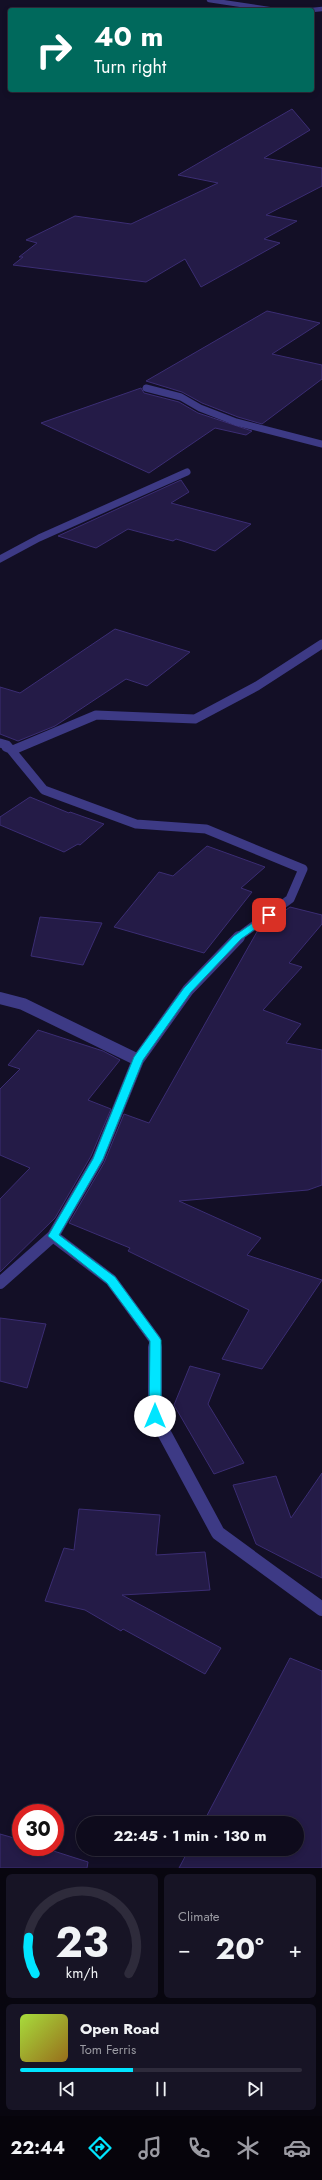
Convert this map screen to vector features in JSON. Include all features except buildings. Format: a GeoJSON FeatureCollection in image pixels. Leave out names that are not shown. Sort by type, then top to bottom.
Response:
{"type":"FeatureCollection","features":[{"type":"Feature","properties":{"kind":"street"},"geometry":{"type":"LineString","coordinates":[[209,0],[263,8]]}},
{"type":"Feature","properties":{"kind":"street"},"geometry":{"type":"LineString","coordinates":[[146,388],[181,397],[200,408],[236,422],[322,444]]}},
{"type":"Feature","properties":{"kind":"street"},"geometry":{"type":"LineString","coordinates":[[0,559],[39,538],[186,472]]}},
{"type":"Feature","properties":{"kind":"street"},"geometry":{"type":"LineString","coordinates":[[0,744],[12,750],[96,715],[196,719],[257,686],[322,644]]}},
{"type":"Feature","properties":{"kind":"street"},"geometry":{"type":"LineString","coordinates":[[0,744],[7,745],[44,790],[136,824],[206,829],[302,869],[290,900],[238,938],[188,990],[138,1060],[98,1159],[53,1236],[0,1283]]}},
{"type":"Feature","properties":{"kind":"street"},"geometry":{"type":"LineString","coordinates":[[0,998],[23,1004],[138,1060]]}},
{"type":"Feature","properties":{"kind":"street"},"geometry":{"type":"LineString","coordinates":[[53,1236],[111,1280],[155,1340],[155,1416],[218,1533],[322,1609]]}},
{"type":"Feature","properties":{"kind":"route"},"geometry":{"type":"LineString","coordinates":[[155,1416],[155,1340],[111,1280],[53,1236],[98,1159],[138,1060],[188,990],[238,938],[269,915]]}}]}
